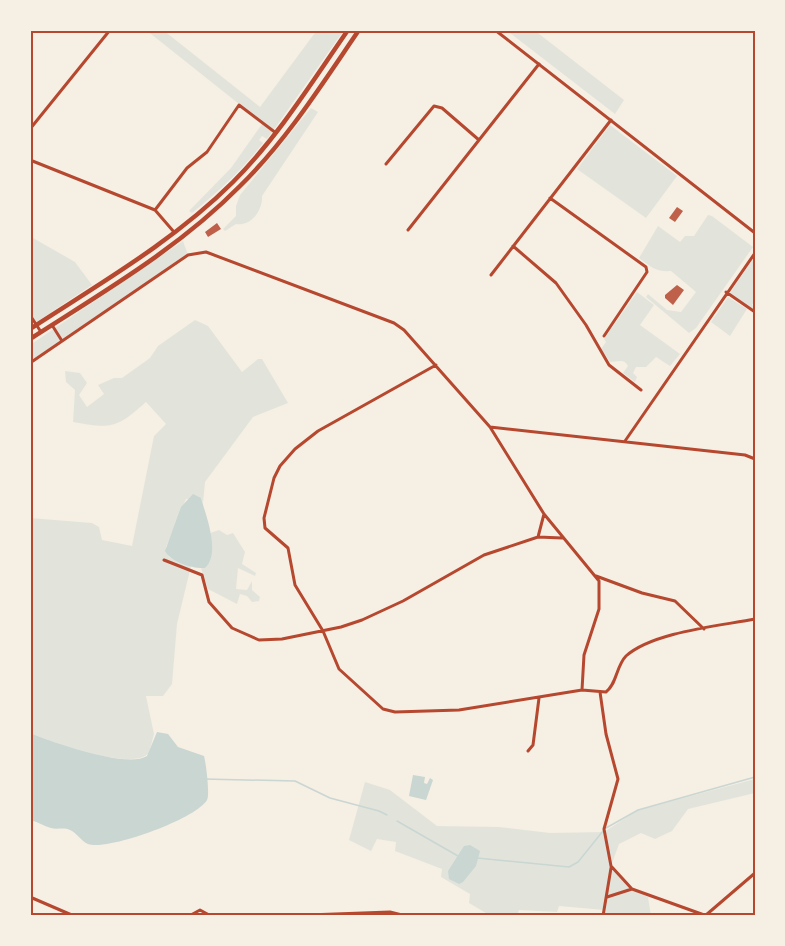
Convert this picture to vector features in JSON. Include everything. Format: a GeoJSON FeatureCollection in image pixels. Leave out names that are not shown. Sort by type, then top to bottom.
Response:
{"type":"FeatureCollection","features":[{"type":"Feature","properties":{"kind":"highway"},"geometry":{"type":"LineString","coordinates":[[30,329],[174,232],[223,192],[276,133],[348,30]]}},
{"type":"Feature","properties":{"kind":"highway"},"geometry":{"type":"LineString","coordinates":[[30,339],[179,240],[228,198],[263,162],[306,106],[359,30]]}},
{"type":"Feature","properties":{"kind":"highway"},"geometry":{"type":"LineString","coordinates":[[174,232],[179,240]]}},
{"type":"Feature","properties":{"kind":"street"},"geometry":{"type":"LineString","coordinates":[[30,129],[110,30]]}},
{"type":"Feature","properties":{"kind":"street"},"geometry":{"type":"LineString","coordinates":[[495,30],[755,233]]}},
{"type":"Feature","properties":{"kind":"street"},"geometry":{"type":"LineString","coordinates":[[408,230],[539,64]]}},
{"type":"Feature","properties":{"kind":"street"},"geometry":{"type":"LineString","coordinates":[[155,210],[187,168],[207,152],[239,105],[276,133]]}},
{"type":"Feature","properties":{"kind":"street"},"geometry":{"type":"LineString","coordinates":[[386,164],[434,106],[440,107],[479,140]]}},
{"type":"Feature","properties":{"kind":"street"},"geometry":{"type":"LineString","coordinates":[[492,275],[611,120]]}},
{"type":"Feature","properties":{"kind":"street"},"geometry":{"type":"LineString","coordinates":[[30,160],[155,210],[174,232]]}},
{"type":"Feature","properties":{"kind":"street"},"geometry":{"type":"LineString","coordinates":[[550,198],[646,267],[647,272],[604,336]]}},
{"type":"Feature","properties":{"kind":"street"},"geometry":{"type":"LineString","coordinates":[[513,246],[556,283],[586,325],[609,364],[641,390]]}},
{"type":"Feature","properties":{"kind":"street"},"geometry":{"type":"LineString","coordinates":[[30,363],[188,255],[199,252],[214,254],[394,323],[404,330],[490,427],[544,514],[601,585],[599,609],[584,655],[582,690]]}},
{"type":"Feature","properties":{"kind":"street"},"geometry":{"type":"LineString","coordinates":[[625,441],[755,253]]}},
{"type":"Feature","properties":{"kind":"street"},"geometry":{"type":"LineString","coordinates":[[726,292],[755,312]]}},
{"type":"Feature","properties":{"kind":"street"},"geometry":{"type":"LineString","coordinates":[[30,315],[41,332]]}},
{"type":"Feature","properties":{"kind":"street"},"geometry":{"type":"LineString","coordinates":[[52,325],[62,341]]}},
{"type":"Feature","properties":{"kind":"street"},"geometry":{"type":"LineString","coordinates":[[436,365],[308,438],[282,462],[274,478],[264,518],[265,528],[288,549],[295,585],[322,631],[339,669],[383,709],[395,712],[471,709],[582,690],[600,692],[610,688],[627,655],[651,642],[755,619]]}},
{"type":"Feature","properties":{"kind":"street"},"geometry":{"type":"LineString","coordinates":[[490,427],[745,455],[755,459]]}},
{"type":"Feature","properties":{"kind":"street"},"geometry":{"type":"LineString","coordinates":[[538,537],[544,514]]}},
{"type":"Feature","properties":{"kind":"street"},"geometry":{"type":"LineString","coordinates":[[164,560],[202,575],[209,602],[232,628],[243,635],[272,640],[355,623],[388,608],[474,559],[538,537],[562,538]]}},
{"type":"Feature","properties":{"kind":"street"},"geometry":{"type":"LineString","coordinates":[[596,576],[642,593],[675,601],[704,629]]}},
{"type":"Feature","properties":{"kind":"street"},"geometry":{"type":"LineString","coordinates":[[600,692],[606,734],[618,780],[604,829],[611,866],[603,916]]}},
{"type":"Feature","properties":{"kind":"street"},"geometry":{"type":"LineString","coordinates":[[528,751],[533,746],[539,698]]}},
{"type":"Feature","properties":{"kind":"street"},"geometry":{"type":"LineString","coordinates":[[611,866],[632,889],[706,915],[755,873]]}},
{"type":"Feature","properties":{"kind":"street"},"geometry":{"type":"LineString","coordinates":[[607,897],[632,889]]}},
{"type":"Feature","properties":{"kind":"street"},"geometry":{"type":"LineString","coordinates":[[30,897],[74,916]]}},
{"type":"Feature","properties":{"kind":"street"},"geometry":{"type":"LineString","coordinates":[[189,916],[200,910],[211,916]]}},
{"type":"Feature","properties":{"kind":"street"},"geometry":{"type":"LineString","coordinates":[[280,916],[390,912],[406,916]]}},
{"type":"Feature","properties":{"kind":"shaded area"},"geometry":{"type":"Polygon","coordinates":[[[146,30],[163,30],[260,107],[317,30],[344,30],[273,131],[146,30]]]}},
{"type":"Feature","properties":{"kind":"shaded area"},"geometry":{"type":"Polygon","coordinates":[[[506,30],[534,30],[624,100],[615,114],[506,30]]]}},
{"type":"Feature","properties":{"kind":"shaded area"},"geometry":{"type":"Polygon","coordinates":[[[311,108],[318,112],[262,196],[258,212],[247,223],[236,224],[225,231],[223,229],[236,216],[236,206],[240,195],[311,108]]]}},
{"type":"Feature","properties":{"kind":"shaded area"},"geometry":{"type":"Polygon","coordinates":[[[262,124],[272,132],[267,139],[262,136],[259,140],[263,143],[238,171],[192,213],[189,211],[231,168],[262,124]]]}},
{"type":"Feature","properties":{"kind":"shaded area"},"geometry":{"type":"Polygon","coordinates":[[[610,125],[677,176],[646,218],[577,169],[610,125]]]}},
{"type":"Feature","properties":{"kind":"shaded area"},"geometry":{"type":"Polygon","coordinates":[[[708,215],[753,247],[696,328],[689,333],[646,297],[648,294],[667,310],[681,312],[696,292],[671,271],[661,271],[639,258],[658,226],[680,242],[685,236],[694,236],[708,215]]]}},
{"type":"Feature","properties":{"kind":"shaded area"},"geometry":{"type":"Polygon","coordinates":[[[33,238],[75,262],[92,285],[35,323],[30,315],[30,242],[33,238]]]}},
{"type":"Feature","properties":{"kind":"shaded area"},"geometry":{"type":"Polygon","coordinates":[[[183,241],[188,255],[30,363],[30,345],[183,241]]]}},
{"type":"Feature","properties":{"kind":"shaded area"},"geometry":{"type":"Polygon","coordinates":[[[752,260],[755,262],[755,300],[752,305],[755,310],[730,293],[752,260]]]}},
{"type":"Feature","properties":{"kind":"shaded area"},"geometry":{"type":"Polygon","coordinates":[[[637,292],[654,305],[640,325],[680,354],[670,366],[656,357],[646,367],[636,367],[633,373],[637,377],[635,382],[623,373],[628,366],[625,362],[610,362],[601,349],[606,342],[604,339],[637,292]]]}},
{"type":"Feature","properties":{"kind":"shaded area"},"geometry":{"type":"Polygon","coordinates":[[[728,297],[747,309],[730,336],[711,322],[728,297]]]}},
{"type":"Feature","properties":{"kind":"shaded area"},"geometry":{"type":"Polygon","coordinates":[[[195,320],[208,326],[242,372],[258,359],[262,359],[288,403],[253,417],[205,482],[203,503],[201,498],[186,499],[166,547],[169,557],[191,566],[177,624],[172,684],[163,696],[146,696],[154,734],[149,753],[140,758],[126,759],[91,754],[30,733],[30,518],[92,523],[99,527],[102,540],[132,546],[154,436],[166,424],[146,402],[120,422],[106,426],[73,422],[75,390],[66,382],[65,371],[80,373],[87,383],[79,395],[87,407],[104,394],[98,385],[114,378],[122,378],[150,358],[158,346],[195,320]]]}},
{"type":"Feature","properties":{"kind":"shaded area"},"geometry":{"type":"Polygon","coordinates":[[[193,494],[201,498],[211,534],[212,553],[205,568],[183,564],[165,551],[181,507],[193,494]]]}},
{"type":"Feature","properties":{"kind":"shaded area"},"geometry":{"type":"Polygon","coordinates":[[[219,530],[227,535],[233,533],[245,552],[242,564],[256,573],[255,576],[238,568],[236,589],[247,590],[252,581],[252,590],[260,597],[259,601],[252,602],[247,596],[240,594],[237,604],[208,589],[201,568],[205,568],[210,533],[219,530]]]}},
{"type":"Feature","properties":{"kind":"shaded area"},"geometry":{"type":"Polygon","coordinates":[[[157,732],[168,734],[178,747],[204,756],[208,797],[200,808],[151,832],[98,845],[88,844],[68,829],[51,828],[30,820],[30,733],[89,753],[137,759],[147,756],[157,732]]]}},
{"type":"Feature","properties":{"kind":"shaded area"},"geometry":{"type":"Polygon","coordinates":[[[413,775],[425,777],[424,783],[427,784],[430,778],[433,780],[426,800],[409,796],[413,775]]]}},
{"type":"Feature","properties":{"kind":"shaded area"},"geometry":{"type":"Polygon","coordinates":[[[755,779],[755,793],[688,809],[672,831],[655,839],[641,833],[619,844],[611,866],[629,887],[648,897],[651,916],[603,916],[604,910],[559,906],[557,912],[519,910],[517,916],[491,916],[469,903],[470,894],[441,877],[442,869],[395,851],[396,842],[377,839],[371,851],[349,840],[365,782],[390,790],[437,826],[499,827],[550,833],[604,832],[638,810],[755,779]]]}},
{"type":"Feature","properties":{"kind":"shaded area"},"geometry":{"type":"Polygon","coordinates":[[[470,845],[480,851],[476,866],[459,884],[449,879],[448,871],[464,846],[470,845]]]}},
{"type":"Feature","properties":{"kind":"building"},"geometry":{"type":"Polygon","coordinates":[[[677,207],[683,211],[675,222],[669,218],[677,207]]]}},
{"type":"Feature","properties":{"kind":"building"},"geometry":{"type":"Polygon","coordinates":[[[217,223],[221,229],[208,237],[205,232],[217,223]]]}},
{"type":"Feature","properties":{"kind":"building"},"geometry":{"type":"Polygon","coordinates":[[[677,285],[684,290],[673,305],[665,298],[665,295],[677,285]]]}},
{"type":"Feature","properties":{"kind":"waterway"},"geometry":{"type":"LineString","coordinates":[[606,828],[638,810],[755,777]]}},
{"type":"Feature","properties":{"kind":"waterway"},"geometry":{"type":"LineString","coordinates":[[204,779],[295,781],[330,798],[387,815]]}},
{"type":"Feature","properties":{"kind":"waterway"},"geometry":{"type":"LineString","coordinates":[[397,821],[458,856]]}},
{"type":"Feature","properties":{"kind":"waterway"},"geometry":{"type":"LineString","coordinates":[[477,858],[569,867],[578,862],[603,831]]}}]}
